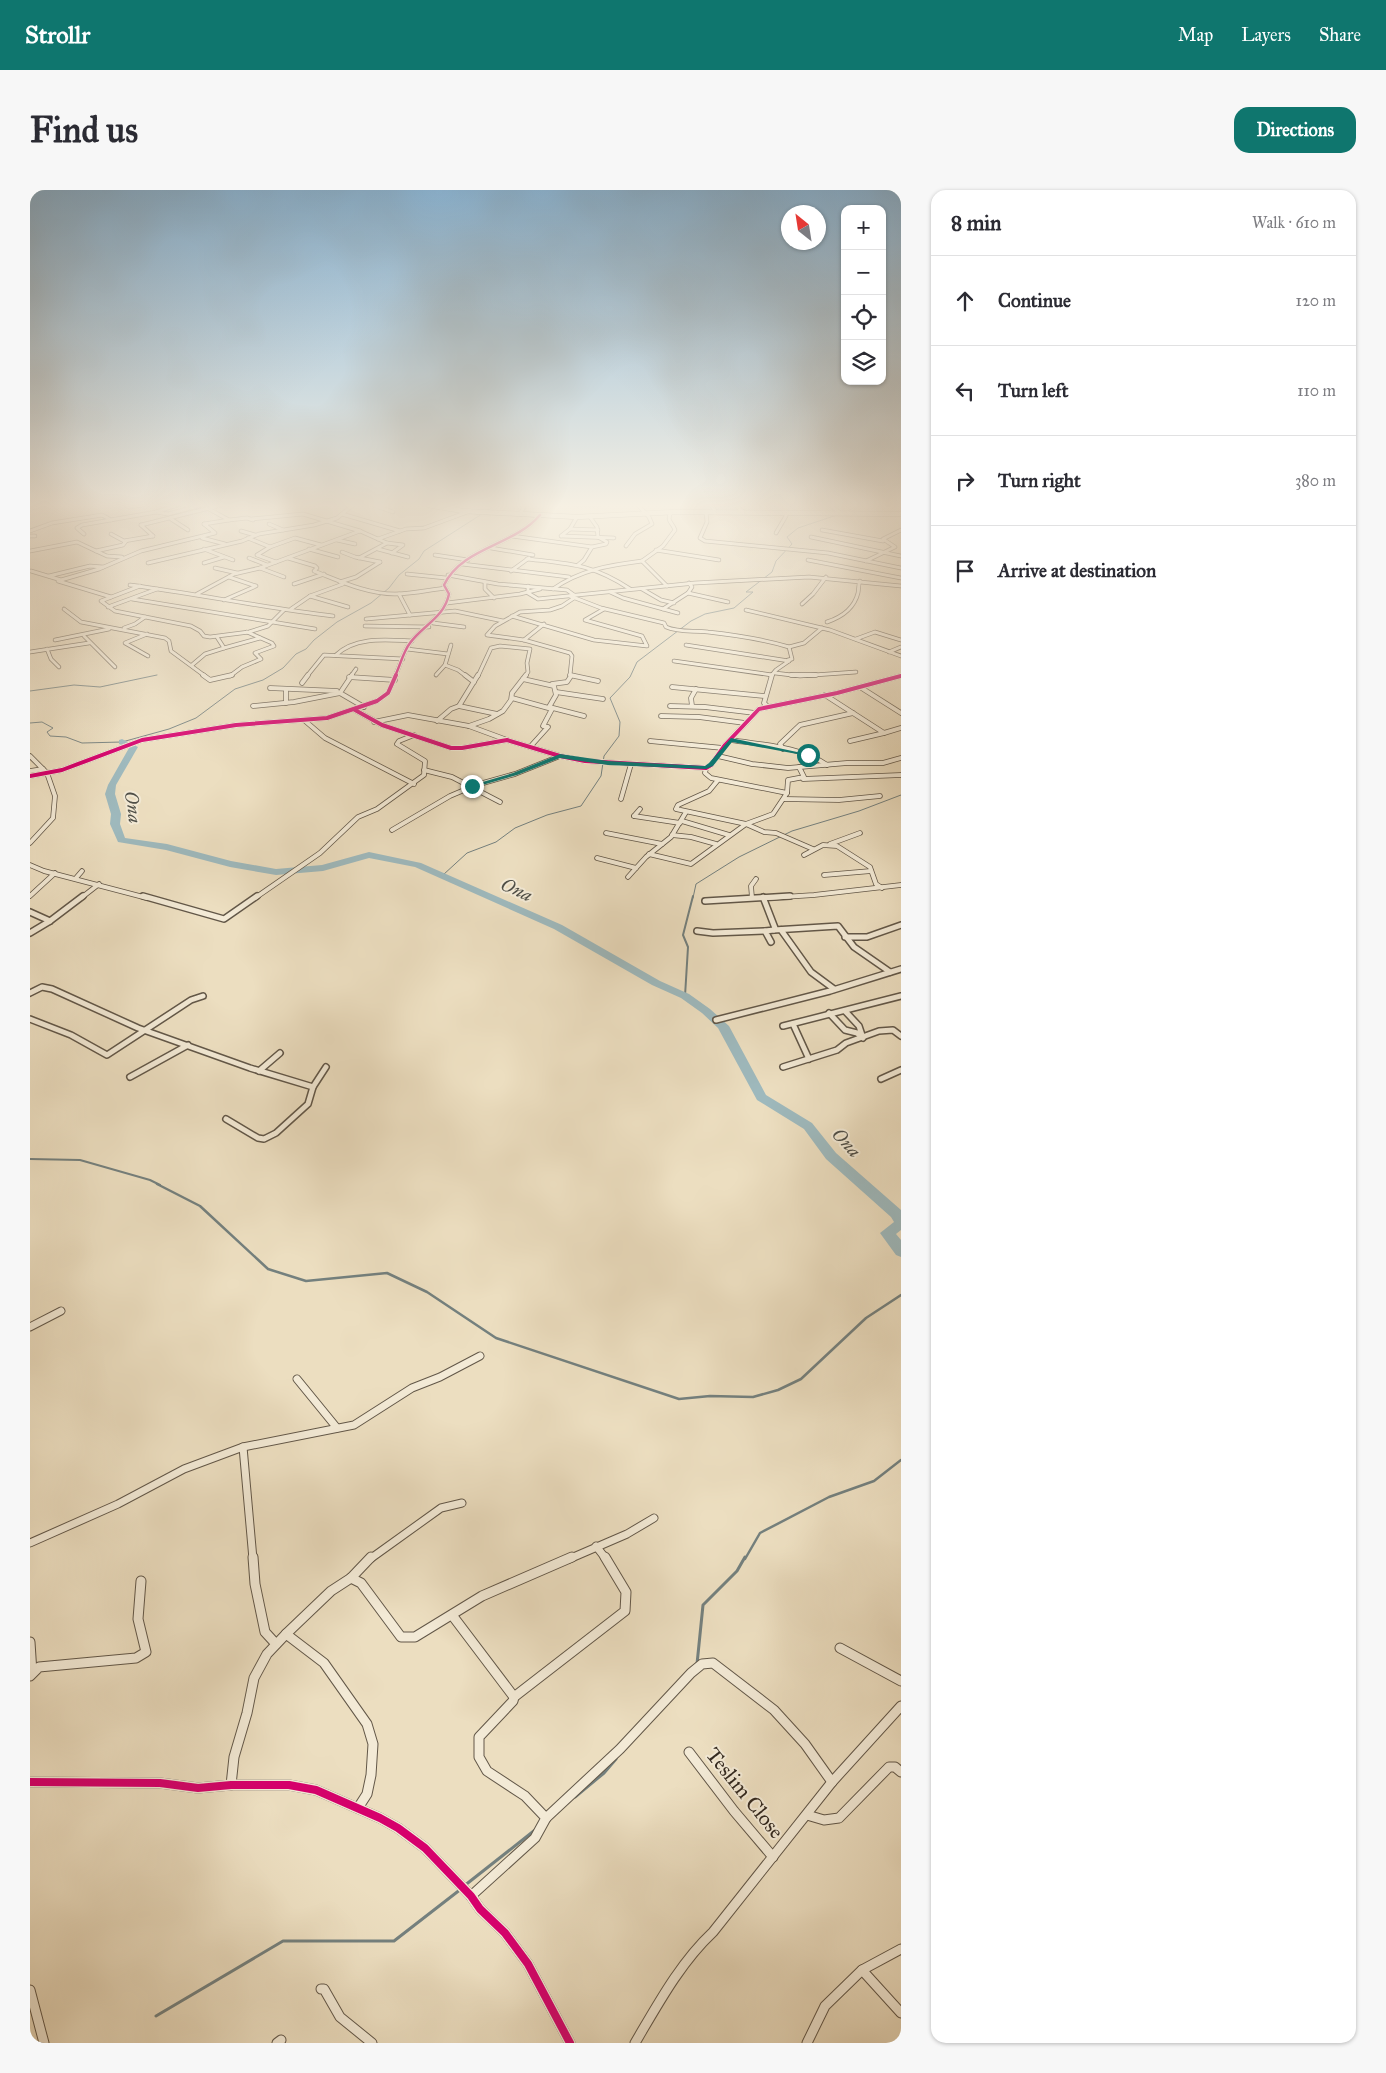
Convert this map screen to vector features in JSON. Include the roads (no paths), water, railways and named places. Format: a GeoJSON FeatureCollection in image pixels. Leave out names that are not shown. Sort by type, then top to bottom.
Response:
{"type":"FeatureCollection","features":[{"type":"Feature","properties":{"kind":"street"},"geometry":{"type":"LineString","coordinates":[[87,591],[112,597]]}},
{"type":"Feature","properties":{"kind":"street"},"geometry":{"type":"LineString","coordinates":[[126,591],[100,602],[115,611],[188,625],[200,631],[204,636],[217,638],[268,626],[284,610]]}},
{"type":"Feature","properties":{"kind":"street"},"geometry":{"type":"LineString","coordinates":[[108,607],[149,591]]}},
{"type":"Feature","properties":{"kind":"street"},"geometry":{"type":"LineString","coordinates":[[180,591],[284,610],[333,616]]}},
{"type":"Feature","properties":{"kind":"street"},"geometry":{"type":"LineString","coordinates":[[197,594],[202,591]]}},
{"type":"Feature","properties":{"kind":"street"},"geometry":{"type":"LineString","coordinates":[[224,600],[243,591]]}},
{"type":"Feature","properties":{"kind":"street"},"geometry":{"type":"LineString","coordinates":[[289,610],[310,596],[321,591]]}},
{"type":"Feature","properties":{"kind":"street"},"geometry":{"type":"LineString","coordinates":[[374,591],[399,594],[418,591]]}},
{"type":"Feature","properties":{"kind":"street"},"geometry":{"type":"LineString","coordinates":[[30,776],[45,771],[74,766],[132,742],[236,725],[327,718],[355,710],[383,698],[395,680],[402,659],[412,641],[433,623],[447,603],[447,591]]}},
{"type":"Feature","properties":{"kind":"street"},"geometry":{"type":"LineString","coordinates":[[487,591],[494,598]]}},
{"type":"Feature","properties":{"kind":"street"},"geometry":{"type":"LineString","coordinates":[[447,603],[533,591]]}},
{"type":"Feature","properties":{"kind":"street"},"geometry":{"type":"LineString","coordinates":[[569,591],[574,596],[604,609],[664,623],[666,627],[674,630],[708,632],[789,648],[804,644],[822,628]]}},
{"type":"Feature","properties":{"kind":"street"},"geometry":{"type":"LineString","coordinates":[[528,593],[538,599],[614,591]]}},
{"type":"Feature","properties":{"kind":"street"},"geometry":{"type":"LineString","coordinates":[[646,591],[661,600],[674,603]]}},
{"type":"Feature","properties":{"kind":"street"},"geometry":{"type":"LineString","coordinates":[[802,604],[815,591]]}},
{"type":"Feature","properties":{"kind":"street"},"geometry":{"type":"LineString","coordinates":[[827,622],[840,618],[852,606],[859,591]]}},
{"type":"Feature","properties":{"kind":"street"},"geometry":{"type":"LineString","coordinates":[[608,592],[678,613]]}},
{"type":"Feature","properties":{"kind":"street"},"geometry":{"type":"LineString","coordinates":[[663,609],[688,593],[728,602]]}},
{"type":"Feature","properties":{"kind":"street"},"geometry":{"type":"LineString","coordinates":[[399,594],[410,615]]}},
{"type":"Feature","properties":{"kind":"street"},"geometry":{"type":"LineString","coordinates":[[310,596],[348,607]]}},
{"type":"Feature","properties":{"kind":"street"},"geometry":{"type":"LineString","coordinates":[[571,676],[569,673],[572,654],[523,640],[488,635],[503,621],[512,616],[524,611],[555,608],[574,596]]}},
{"type":"Feature","properties":{"kind":"street"},"geometry":{"type":"LineString","coordinates":[[132,599],[315,629]]}},
{"type":"Feature","properties":{"kind":"street"},"geometry":{"type":"LineString","coordinates":[[64,609],[81,622],[96,626],[120,628],[167,640],[171,651],[192,665],[209,680],[230,676],[242,667],[261,659],[255,653],[274,646],[274,644],[247,632]]}},
{"type":"Feature","properties":{"kind":"street"},"geometry":{"type":"LineString","coordinates":[[512,616],[594,640],[647,646],[642,636],[585,620],[604,609]]}},
{"type":"Feature","properties":{"kind":"street"},"geometry":{"type":"LineString","coordinates":[[746,610],[822,628],[901,656]]}},
{"type":"Feature","properties":{"kind":"street"},"geometry":{"type":"LineString","coordinates":[[366,619],[442,611],[461,612],[503,621]]}},
{"type":"Feature","properties":{"kind":"street"},"geometry":{"type":"LineString","coordinates":[[55,640],[120,628],[134,624],[145,617]]}},
{"type":"Feature","properties":{"kind":"street"},"geometry":{"type":"LineString","coordinates":[[388,625],[391,617]]}},
{"type":"Feature","properties":{"kind":"street"},"geometry":{"type":"LineString","coordinates":[[433,623],[464,627]]}},
{"type":"Feature","properties":{"kind":"street"},"geometry":{"type":"LineString","coordinates":[[512,647],[544,624]]}},
{"type":"Feature","properties":{"kind":"street"},"geometry":{"type":"LineString","coordinates":[[365,626],[429,627]]}},
{"type":"Feature","properties":{"kind":"street"},"geometry":{"type":"LineString","coordinates":[[855,640],[875,632],[901,640]]}},
{"type":"Feature","properties":{"kind":"street"},"geometry":{"type":"LineString","coordinates":[[148,634],[125,643],[148,656]]}},
{"type":"Feature","properties":{"kind":"street"},"geometry":{"type":"LineString","coordinates":[[84,636],[115,667]]}},
{"type":"Feature","properties":{"kind":"street"},"geometry":{"type":"LineString","coordinates":[[217,638],[224,648]]}},
{"type":"Feature","properties":{"kind":"street"},"geometry":{"type":"LineString","coordinates":[[192,665],[205,654],[260,638]]}},
{"type":"Feature","properties":{"kind":"street"},"geometry":{"type":"LineString","coordinates":[[336,655],[340,650],[371,641],[412,641]]}},
{"type":"Feature","properties":{"kind":"street"},"geometry":{"type":"LineString","coordinates":[[30,652],[89,643]]}},
{"type":"Feature","properties":{"kind":"street"},"geometry":{"type":"LineString","coordinates":[[436,675],[445,665],[451,646]]}},
{"type":"Feature","properties":{"kind":"street"},"geometry":{"type":"LineString","coordinates":[[459,706],[486,661],[490,649],[496,646],[531,651],[527,663],[528,672],[512,693],[512,698],[497,714],[483,722],[469,726]]}},
{"type":"Feature","properties":{"kind":"street"},"geometry":{"type":"LineString","coordinates":[[686,646],[788,660]]}},
{"type":"Feature","properties":{"kind":"street"},"geometry":{"type":"LineString","coordinates":[[888,652],[901,647]]}},
{"type":"Feature","properties":{"kind":"street"},"geometry":{"type":"LineString","coordinates":[[767,706],[764,703],[765,696],[777,668],[792,659],[789,648]]}},
{"type":"Feature","properties":{"kind":"street"},"geometry":{"type":"LineString","coordinates":[[407,649],[448,654]]}},
{"type":"Feature","properties":{"kind":"street"},"geometry":{"type":"LineString","coordinates":[[47,650],[51,659],[58,667]]}},
{"type":"Feature","properties":{"kind":"street"},"geometry":{"type":"LineString","coordinates":[[302,683],[318,658],[324,655],[402,659]]}},
{"type":"Feature","properties":{"kind":"street"},"geometry":{"type":"LineString","coordinates":[[674,661],[774,674],[808,676],[856,672]]}},
{"type":"Feature","properties":{"kind":"street"},"geometry":{"type":"LineString","coordinates":[[445,665],[458,670],[474,682]]}},
{"type":"Feature","properties":{"kind":"street"},"geometry":{"type":"LineString","coordinates":[[253,706],[286,703],[340,692],[356,669]]}},
{"type":"Feature","properties":{"kind":"street"},"geometry":{"type":"LineString","coordinates":[[571,676],[598,680]]}},
{"type":"Feature","properties":{"kind":"street"},"geometry":{"type":"LineString","coordinates":[[523,679],[550,684],[567,682],[571,676]]}},
{"type":"Feature","properties":{"kind":"street"},"geometry":{"type":"LineString","coordinates":[[374,722],[408,715],[469,726],[530,747],[585,761],[706,768],[711,765],[723,748],[755,713],[767,706],[825,695],[901,676]]}},
{"type":"Feature","properties":{"kind":"street"},"geometry":{"type":"LineString","coordinates":[[350,677],[395,680]]}},
{"type":"Feature","properties":{"kind":"street"},"geometry":{"type":"LineString","coordinates":[[549,707],[556,692],[554,686],[550,684]]}},
{"type":"Feature","properties":{"kind":"street"},"geometry":{"type":"LineString","coordinates":[[672,687],[765,696]]}},
{"type":"Feature","properties":{"kind":"street"},"geometry":{"type":"LineString","coordinates":[[860,687],[901,713]]}},
{"type":"Feature","properties":{"kind":"street"},"geometry":{"type":"LineString","coordinates":[[270,688],[340,692],[352,701],[364,706]]}},
{"type":"Feature","properties":{"kind":"street"},"geometry":{"type":"LineString","coordinates":[[286,689],[286,703]]}},
{"type":"Feature","properties":{"kind":"street"},"geometry":{"type":"LineString","coordinates":[[692,706],[691,698],[696,689]]}},
{"type":"Feature","properties":{"kind":"street"},"geometry":{"type":"LineString","coordinates":[[556,692],[603,699]]}},
{"type":"Feature","properties":{"kind":"street"},"geometry":{"type":"LineString","coordinates":[[825,695],[865,723],[884,733]]}},
{"type":"Feature","properties":{"kind":"street"},"geometry":{"type":"LineString","coordinates":[[512,698],[584,716]]}},
{"type":"Feature","properties":{"kind":"street"},"geometry":{"type":"LineString","coordinates":[[437,720],[451,709],[459,706],[497,714]]}},
{"type":"Feature","properties":{"kind":"street"},"geometry":{"type":"LineString","coordinates":[[670,706],[692,706],[755,713]]}},
{"type":"Feature","properties":{"kind":"street"},"geometry":{"type":"LineString","coordinates":[[530,747],[548,727],[543,726],[552,708],[549,707]]}},
{"type":"Feature","properties":{"kind":"street"},"geometry":{"type":"LineString","coordinates":[[355,710],[374,722],[444,747],[457,748],[507,740]]}},
{"type":"Feature","properties":{"kind":"street"},"geometry":{"type":"LineString","coordinates":[[783,749],[780,744],[800,725],[853,713]]}},
{"type":"Feature","properties":{"kind":"street"},"geometry":{"type":"LineString","coordinates":[[661,716],[699,717],[745,724]]}},
{"type":"Feature","properties":{"kind":"street"},"geometry":{"type":"LineString","coordinates":[[304,720],[331,741],[403,780],[414,784]]}},
{"type":"Feature","properties":{"kind":"street"},"geometry":{"type":"LineString","coordinates":[[850,742],[901,728]]}},
{"type":"Feature","properties":{"kind":"street"},"geometry":{"type":"LineString","coordinates":[[30,865],[44,871],[99,884],[224,919],[320,852],[358,817],[378,808],[424,775],[426,762],[397,744],[399,741],[414,735]]}},
{"type":"Feature","properties":{"kind":"street"},"geometry":{"type":"LineString","coordinates":[[731,740],[816,757],[827,765]]}},
{"type":"Feature","properties":{"kind":"street"},"geometry":{"type":"LineString","coordinates":[[650,741],[723,748]]}},
{"type":"Feature","properties":{"kind":"street"},"geometry":{"type":"LineString","coordinates":[[30,756],[45,771],[55,796],[52,819],[30,843]]}},
{"type":"Feature","properties":{"kind":"street"},"geometry":{"type":"LineString","coordinates":[[392,830],[447,797],[472,786],[515,774],[560,756]]}},
{"type":"Feature","properties":{"kind":"street"},"geometry":{"type":"LineString","coordinates":[[718,756],[777,767],[883,763],[901,758]]}},
{"type":"Feature","properties":{"kind":"street"},"geometry":{"type":"LineString","coordinates":[[621,798],[631,764]]}},
{"type":"Feature","properties":{"kind":"street"},"geometry":{"type":"LineString","coordinates":[[799,767],[804,775],[803,779]]}},
{"type":"Feature","properties":{"kind":"street"},"geometry":{"type":"LineString","coordinates":[[706,768],[706,774],[718,780],[788,793]]}},
{"type":"Feature","properties":{"kind":"street"},"geometry":{"type":"LineString","coordinates":[[424,770],[452,777],[500,802]]}},
{"type":"Feature","properties":{"kind":"street"},"geometry":{"type":"LineString","coordinates":[[30,771],[45,771]]}},
{"type":"Feature","properties":{"kind":"street"},"geometry":{"type":"LineString","coordinates":[[649,854],[691,864],[746,824],[774,814],[788,793],[788,780],[842,776],[901,775]]}},
{"type":"Feature","properties":{"kind":"street"},"geometry":{"type":"LineString","coordinates":[[718,780],[702,795],[676,806],[676,809],[746,824],[764,832],[782,835],[813,849]]}},
{"type":"Feature","properties":{"kind":"street"},"geometry":{"type":"LineString","coordinates":[[784,799],[839,800],[880,796]]}},
{"type":"Feature","properties":{"kind":"street"},"geometry":{"type":"LineString","coordinates":[[640,809],[634,816],[681,822],[729,835]]}},
{"type":"Feature","properties":{"kind":"street"},"geometry":{"type":"LineString","coordinates":[[628,877],[649,854],[672,835],[686,812]]}},
{"type":"Feature","properties":{"kind":"street"},"geometry":{"type":"LineString","coordinates":[[804,855],[813,849],[860,833]]}},
{"type":"Feature","properties":{"kind":"street"},"geometry":{"type":"LineString","coordinates":[[606,834],[662,844]]}},
{"type":"Feature","properties":{"kind":"street"},"geometry":{"type":"LineString","coordinates":[[672,835],[696,838],[716,844]]}},
{"type":"Feature","properties":{"kind":"street"},"geometry":{"type":"LineString","coordinates":[[830,844],[846,851],[868,865],[876,884],[882,888]]}},
{"type":"Feature","properties":{"kind":"street"},"geometry":{"type":"LineString","coordinates":[[597,858],[636,868]]}},
{"type":"Feature","properties":{"kind":"street"},"geometry":{"type":"LineString","coordinates":[[76,878],[82,871]]}},
{"type":"Feature","properties":{"kind":"street"},"geometry":{"type":"LineString","coordinates":[[824,875],[871,871]]}},
{"type":"Feature","properties":{"kind":"street"},"geometry":{"type":"LineString","coordinates":[[30,896],[55,873]]}},
{"type":"Feature","properties":{"kind":"street"},"geometry":{"type":"LineString","coordinates":[[752,898],[751,886],[756,879]]}},
{"type":"Feature","properties":{"kind":"street"},"geometry":{"type":"LineString","coordinates":[[30,933],[50,921],[99,884]]}},
{"type":"Feature","properties":{"kind":"street"},"geometry":{"type":"LineString","coordinates":[[705,901],[814,895],[901,885]]}},
{"type":"Feature","properties":{"kind":"street"},"geometry":{"type":"LineString","coordinates":[[762,897],[769,909],[774,930]]}},
{"type":"Feature","properties":{"kind":"street"},"geometry":{"type":"LineString","coordinates":[[30,912],[50,921]]}},
{"type":"Feature","properties":{"kind":"street"},"geometry":{"type":"LineString","coordinates":[[845,937],[867,937],[901,925]]}},
{"type":"Feature","properties":{"kind":"street"},"geometry":{"type":"LineString","coordinates":[[697,931],[722,933],[838,926],[863,957],[890,972]]}},
{"type":"Feature","properties":{"kind":"street"},"geometry":{"type":"LineString","coordinates":[[781,930],[811,972],[834,989]]}},
{"type":"Feature","properties":{"kind":"street"},"geometry":{"type":"LineString","coordinates":[[765,931],[771,942]]}},
{"type":"Feature","properties":{"kind":"street"},"geometry":{"type":"LineString","coordinates":[[716,1020],[901,969]]}},
{"type":"Feature","properties":{"kind":"street"},"geometry":{"type":"LineString","coordinates":[[30,993],[42,987],[52,989],[114,1018],[145,1030],[260,1071],[313,1087]]}},
{"type":"Feature","properties":{"kind":"street"},"geometry":{"type":"LineString","coordinates":[[30,1019],[71,1035],[107,1055],[192,1000],[203,996]]}},
{"type":"Feature","properties":{"kind":"street"},"geometry":{"type":"LineString","coordinates":[[783,1026],[901,996]]}},
{"type":"Feature","properties":{"kind":"street"},"geometry":{"type":"LineString","coordinates":[[845,1011],[858,1025],[863,1038]]}},
{"type":"Feature","properties":{"kind":"street"},"geometry":{"type":"LineString","coordinates":[[829,1013],[845,1030],[857,1032],[863,1038]]}},
{"type":"Feature","properties":{"kind":"street"},"geometry":{"type":"LineString","coordinates":[[793,1024],[809,1060]]}},
{"type":"Feature","properties":{"kind":"street"},"geometry":{"type":"LineString","coordinates":[[783,1067],[837,1050],[846,1043],[888,1029],[901,1036]]}},
{"type":"Feature","properties":{"kind":"street"},"geometry":{"type":"LineString","coordinates":[[130,1077],[188,1045]]}},
{"type":"Feature","properties":{"kind":"street"},"geometry":{"type":"LineString","coordinates":[[260,1071],[280,1053]]}},
{"type":"Feature","properties":{"kind":"street"},"geometry":{"type":"LineString","coordinates":[[226,1119],[258,1138],[264,1139],[276,1133],[308,1104],[313,1087],[326,1067]]}},
{"type":"Feature","properties":{"kind":"street"},"geometry":{"type":"LineString","coordinates":[[881,1079],[901,1070]]}},
{"type":"Feature","properties":{"kind":"street"},"geometry":{"type":"LineString","coordinates":[[30,1327],[61,1311]]}},
{"type":"Feature","properties":{"kind":"street"},"geometry":{"type":"LineString","coordinates":[[30,1543],[118,1504],[184,1469],[243,1447],[354,1425],[412,1388],[440,1377],[480,1356]]}},
{"type":"Feature","properties":{"kind":"street"},"geometry":{"type":"LineString","coordinates":[[297,1379],[337,1428]]}},
{"type":"Feature","properties":{"kind":"street"},"geometry":{"type":"LineString","coordinates":[[243,1447],[256,1584],[265,1632],[276,1644]]}},
{"type":"Feature","properties":{"kind":"street"},"geometry":{"type":"LineString","coordinates":[[231,1784],[231,1768],[254,1679],[265,1658],[276,1644],[331,1590],[351,1578],[374,1554],[418,1526],[441,1508],[462,1503]]}},
{"type":"Feature","properties":{"kind":"street"},"geometry":{"type":"LineString","coordinates":[[351,1578],[361,1583],[401,1637],[415,1637],[482,1596],[627,1534],[654,1518]]}},
{"type":"Feature","properties":{"kind":"street"},"geometry":{"type":"LineString","coordinates":[[546,1818],[525,1796],[487,1771],[479,1757],[479,1737],[514,1701],[514,1697],[625,1611],[626,1592],[612,1566],[596,1546]]}},
{"type":"Feature","properties":{"kind":"street"},"geometry":{"type":"LineString","coordinates":[[31,1675],[39,1667],[53,1664],[136,1658],[146,1652],[138,1619],[141,1581]]}},
{"type":"Feature","properties":{"kind":"street"},"geometry":{"type":"LineString","coordinates":[[452,1615],[514,1697]]}},
{"type":"Feature","properties":{"kind":"street"},"geometry":{"type":"LineString","coordinates":[[286,1634],[308,1649],[328,1668],[332,1678],[359,1711],[373,1737],[375,1751],[369,1793],[358,1808]]}},
{"type":"Feature","properties":{"kind":"street"},"geometry":{"type":"LineString","coordinates":[[30,1642],[31,1675]]}},
{"type":"Feature","properties":{"kind":"street"},"geometry":{"type":"LineString","coordinates":[[840,1648],[901,1681]]}},
{"type":"Feature","properties":{"kind":"street"},"geometry":{"type":"LineString","coordinates":[[470,1896],[535,1838],[546,1818],[620,1749],[691,1673],[702,1664],[713,1663],[774,1710],[805,1744],[832,1782]]}},
{"type":"Feature","properties":{"kind":"street"},"geometry":{"type":"LineString","coordinates":[[635,2043],[662,1997],[696,1948],[713,1932],[832,1782],[901,1706]]}},
{"type":"Feature","properties":{"kind":"street","name":"Teslim Close"},"geometry":{"type":"LineString","coordinates":[[689,1752],[734,1812],[773,1857]]}},
{"type":"Feature","properties":{"kind":"street"},"geometry":{"type":"LineString","coordinates":[[807,1815],[824,1820],[839,1818],[850,1809],[889,1767],[895,1767],[901,1772]]}},
{"type":"Feature","properties":{"kind":"street"},"geometry":{"type":"LineString","coordinates":[[30,1782],[160,1783],[198,1788],[231,1784],[289,1786],[316,1790],[358,1808],[398,1828],[425,1848],[480,1909],[505,1933],[528,1964],[570,2043]]}},
{"type":"Feature","properties":{"kind":"street"},"geometry":{"type":"LineString","coordinates":[[808,2043],[825,2006],[862,1970],[901,1949]]}},
{"type":"Feature","properties":{"kind":"street"},"geometry":{"type":"LineString","coordinates":[[862,1970],[901,2013]]}},
{"type":"Feature","properties":{"kind":"street"},"geometry":{"type":"LineString","coordinates":[[321,1989],[324,1989],[340,2017],[372,2043]]}},
{"type":"Feature","properties":{"kind":"street"},"geometry":{"type":"LineString","coordinates":[[30,1990],[44,2043]]}},
{"type":"Feature","properties":{"kind":"waterway"},"geometry":{"type":"LineString","coordinates":[[30,723],[42,722],[53,728],[47,732],[50,736],[66,737],[82,743],[122,742],[169,729],[196,718],[235,689],[263,680],[283,668],[296,654],[306,649],[314,640],[337,622],[371,603],[385,591]]}},
{"type":"Feature","properties":{"kind":"waterway"},"geometry":{"type":"LineString","coordinates":[[443,875],[467,853],[496,842],[515,828],[547,815],[581,806],[601,776],[604,756],[619,736],[620,722],[610,698],[630,677],[637,662],[691,621],[705,614],[734,608],[753,592],[747,591]]}},
{"type":"Feature","properties":{"kind":"waterway"},"geometry":{"type":"LineString","coordinates":[[30,691],[74,685],[100,687],[157,675]]}},
{"type":"Feature","properties":{"kind":"waterway","name":"Ona"},"geometry":{"type":"LineString","coordinates":[[122,742],[134,747],[112,785],[110,794],[116,814],[115,824],[121,840],[167,847],[230,864],[276,872],[323,868],[369,855],[418,865],[558,927],[656,983],[685,996],[706,1011],[723,1026],[761,1097],[808,1126],[831,1156],[897,1214],[901,1222]]}},
{"type":"Feature","properties":{"kind":"waterway"},"geometry":{"type":"LineString","coordinates":[[693,898],[696,884],[739,857],[792,831],[859,811],[901,795]]}},
{"type":"Feature","properties":{"kind":"waterway"},"geometry":{"type":"LineString","coordinates":[[685,996],[688,947],[683,935],[693,896]]}},
{"type":"Feature","properties":{"kind":"waterway"},"geometry":{"type":"LineString","coordinates":[[30,1159],[80,1160],[150,1180],[160,1185]]}},
{"type":"Feature","properties":{"kind":"waterway"},"geometry":{"type":"LineString","coordinates":[[157,1184],[200,1206],[268,1269],[306,1281],[387,1273],[427,1292],[496,1338],[679,1399],[710,1396],[753,1397],[778,1390],[801,1379],[866,1318],[901,1295]]}},
{"type":"Feature","properties":{"kind":"waterway","name":"Ona"},"geometry":{"type":"LineString","coordinates":[[901,1224],[887,1233],[895,1241],[901,1252]]}},
{"type":"Feature","properties":{"kind":"waterway"},"geometry":{"type":"LineString","coordinates":[[745,1559],[760,1533],[829,1497],[874,1481],[901,1460]]}},
{"type":"Feature","properties":{"kind":"waterway"},"geometry":{"type":"LineString","coordinates":[[697,1664],[703,1605],[737,1571],[745,1557]]}},
{"type":"Feature","properties":{"kind":"waterway"},"geometry":{"type":"LineString","coordinates":[[575,1797],[604,1773],[616,1759]]}},
{"type":"Feature","properties":{"kind":"waterway"},"geometry":{"type":"LineString","coordinates":[[464,1886],[535,1830]]}},
{"type":"Feature","properties":{"kind":"waterway"},"geometry":{"type":"LineString","coordinates":[[156,2016],[283,1941],[394,1941],[461,1889]]}}]}
